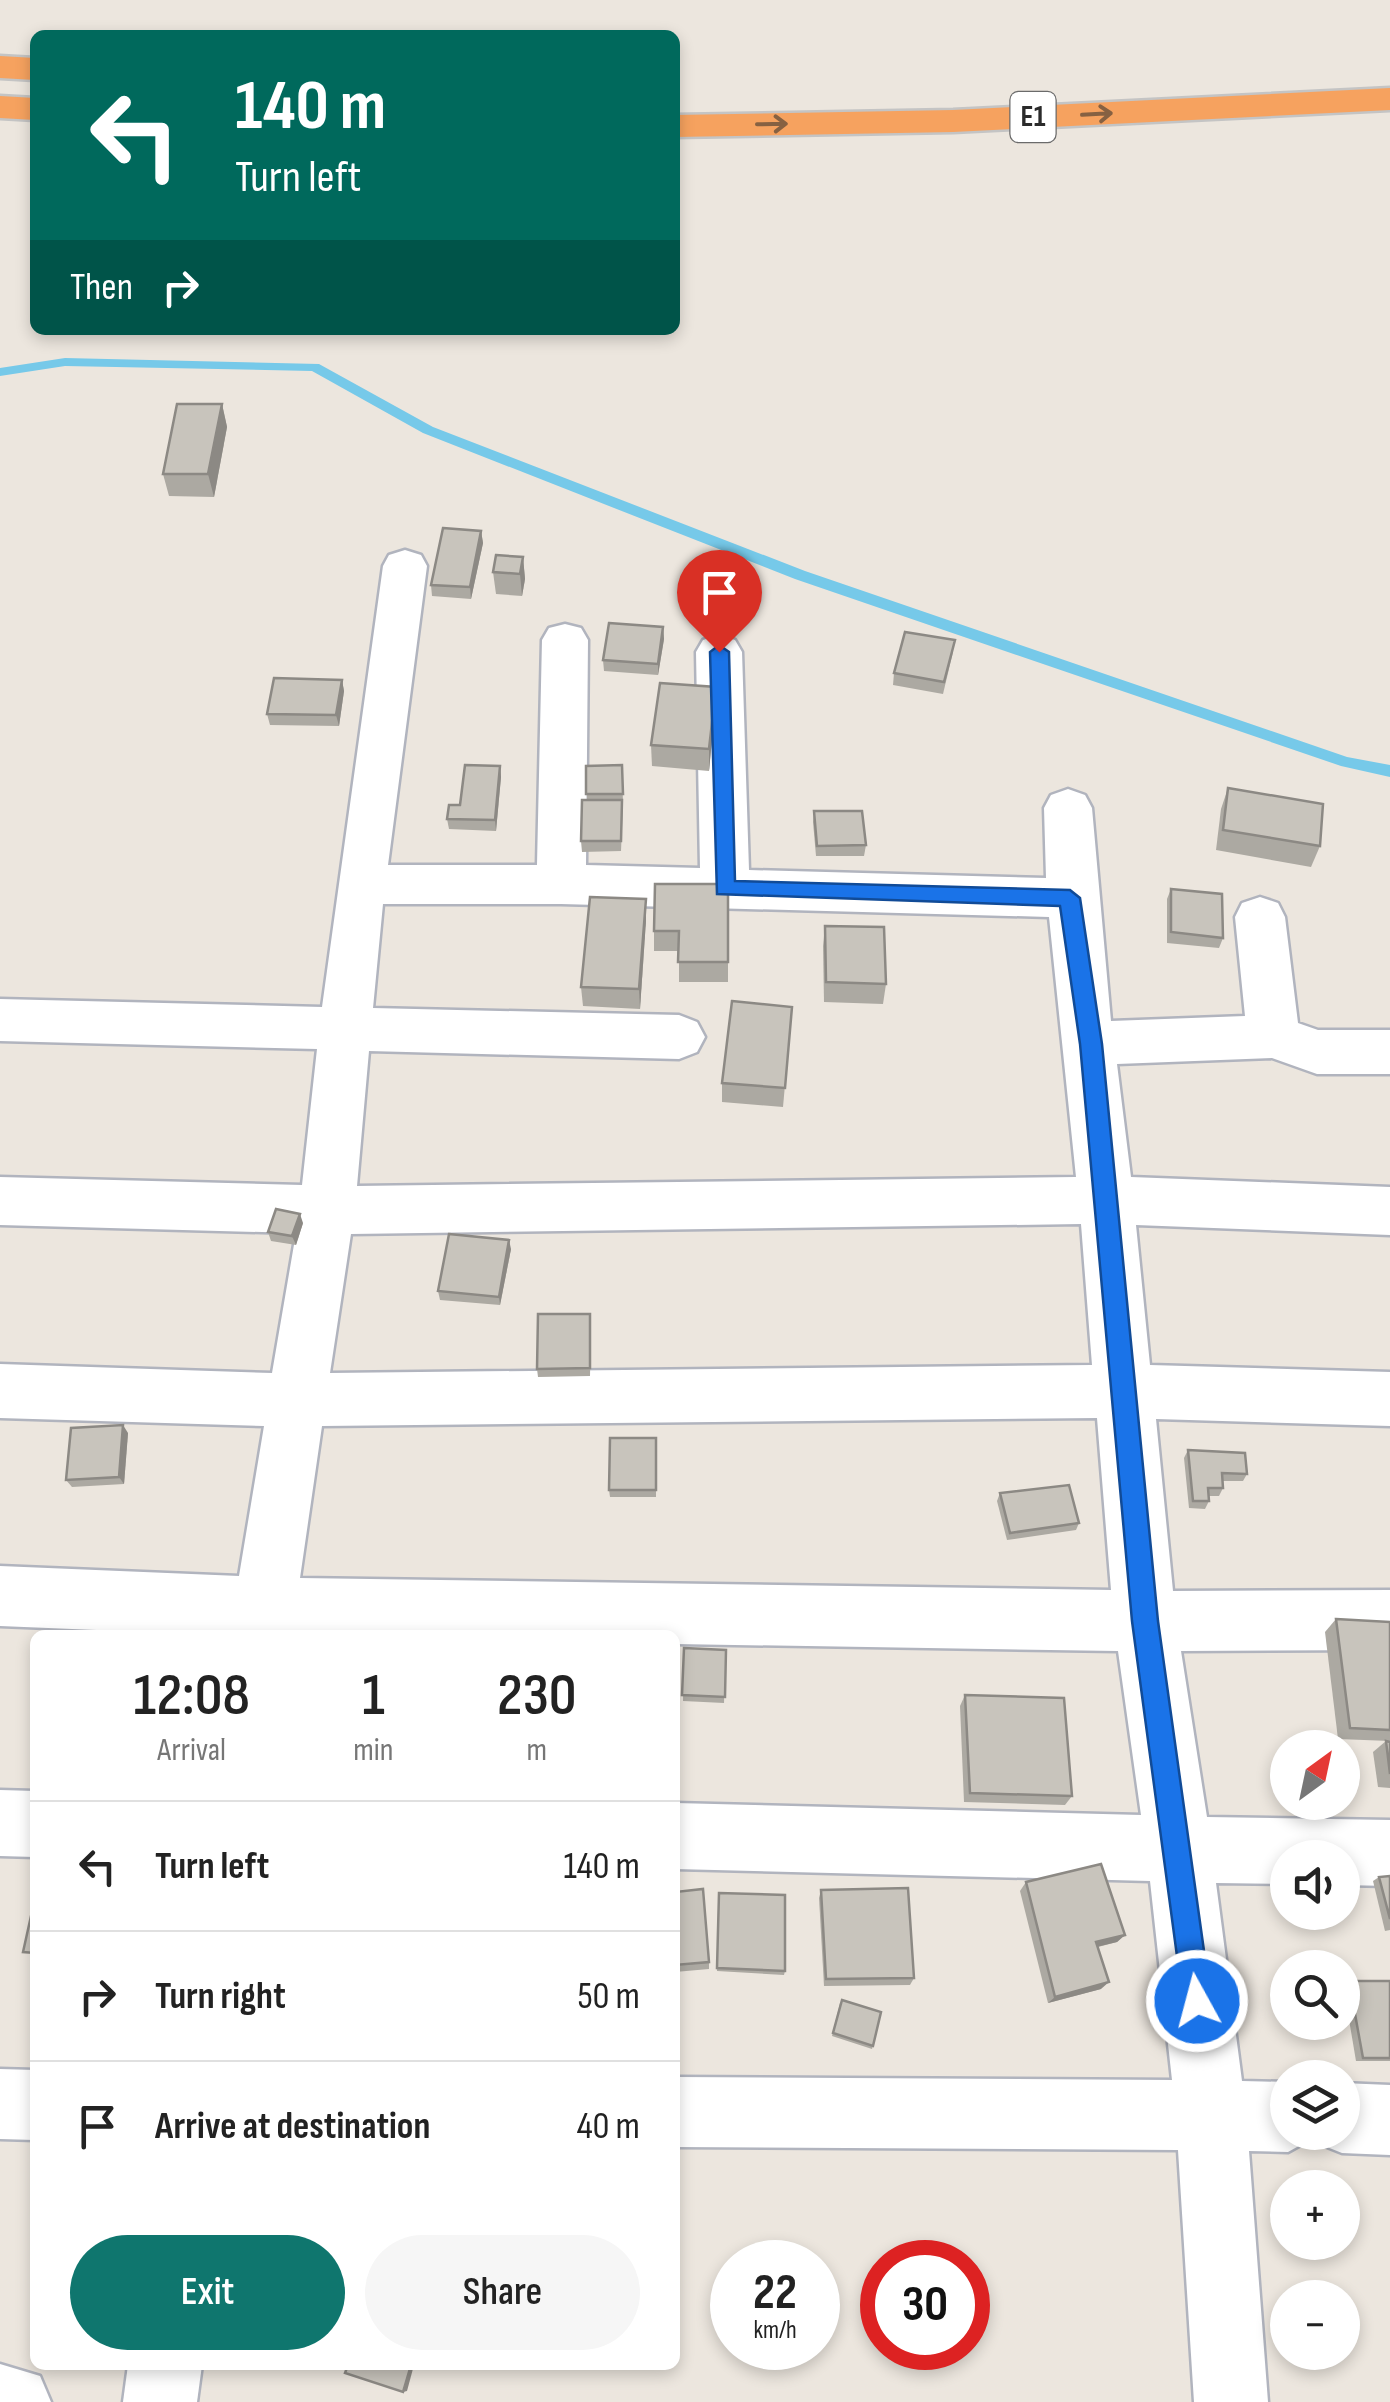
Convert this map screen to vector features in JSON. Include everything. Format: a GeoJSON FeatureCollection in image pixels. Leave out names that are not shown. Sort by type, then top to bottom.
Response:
{"type":"FeatureCollection","features":[{"type":"Feature","properties":{"kind":"highway"},"geometry":{"type":"LineString","coordinates":[[0,67],[30,69]]}},
{"type":"Feature","properties":{"kind":"highway"},"geometry":{"type":"LineString","coordinates":[[1197,74],[1331,67]]}},
{"type":"Feature","properties":{"kind":"highway","name":"E1"},"geometry":{"type":"LineString","coordinates":[[680,126],[952,121],[1390,98]]}},
{"type":"Feature","properties":{"kind":"highway"},"geometry":{"type":"LineString","coordinates":[[0,107],[30,109]]}},
{"type":"Feature","properties":{"kind":"street"},"geometry":{"type":"LineString","coordinates":[[261,1621],[327,1210],[360,885],[405,566]]}},
{"type":"Feature","properties":{"kind":"street"},"geometry":{"type":"LineString","coordinates":[[561,884],[565,640]]}},
{"type":"Feature","properties":{"kind":"street"},"geometry":{"type":"LineString","coordinates":[[719,652],[724,888]]}},
{"type":"Feature","properties":{"kind":"street"},"geometry":{"type":"LineString","coordinates":[[1068,808],[1070,898],[1091,1044],[1145,1621],[1179,1849],[1211,2114],[1231,2402]]}},
{"type":"Feature","properties":{"kind":"street"},"geometry":{"type":"LineString","coordinates":[[360,885],[561,884],[1070,898]]}},
{"type":"Feature","properties":{"kind":"street"},"geometry":{"type":"LineString","coordinates":[[1260,918],[1274,1036]]}},
{"type":"Feature","properties":{"kind":"street"},"geometry":{"type":"LineString","coordinates":[[0,1020],[346,1032],[679,1037]]}},
{"type":"Feature","properties":{"kind":"street"},"geometry":{"type":"LineString","coordinates":[[1091,1044],[1274,1036],[1317,1052],[1390,1052]]}},
{"type":"Feature","properties":{"kind":"street"},"geometry":{"type":"LineString","coordinates":[[0,1201],[327,1210],[1106,1200],[1390,1211]]}},
{"type":"Feature","properties":{"kind":"street"},"geometry":{"type":"LineString","coordinates":[[0,1391],[298,1400],[1124,1391],[1390,1399]]}},
{"type":"Feature","properties":{"kind":"street"},"geometry":{"type":"LineString","coordinates":[[0,1596],[261,1621],[1390,1620]]}},
{"type":"Feature","properties":{"kind":"street"},"geometry":{"type":"LineString","coordinates":[[0,1823],[30,1824]]}},
{"type":"Feature","properties":{"kind":"street"},"geometry":{"type":"LineString","coordinates":[[680,1836],[1390,1853]]}},
{"type":"Feature","properties":{"kind":"street"},"geometry":{"type":"LineString","coordinates":[[0,2104],[30,2105]]}},
{"type":"Feature","properties":{"kind":"street"},"geometry":{"type":"LineString","coordinates":[[680,2112],[1270,2116]]}},
{"type":"Feature","properties":{"kind":"street"},"geometry":{"type":"LineString","coordinates":[[1360,2119],[1390,2120]]}},
{"type":"Feature","properties":{"kind":"street"},"geometry":{"type":"LineString","coordinates":[[160,2402],[163,2370]]}},
{"type":"Feature","properties":{"kind":"street"},"geometry":{"type":"LineString","coordinates":[[0,2401],[14,2402]]}},
{"type":"Feature","properties":{"kind":"building"},"geometry":{"type":"Polygon","coordinates":[[[177,404],[222,404],[208,474],[163,474],[177,404]]]}},
{"type":"Feature","properties":{"kind":"building"},"geometry":{"type":"Polygon","coordinates":[[[443,528],[481,531],[470,587],[431,585],[443,528]]]}},
{"type":"Feature","properties":{"kind":"building"},"geometry":{"type":"Polygon","coordinates":[[[496,555],[523,557],[520,574],[493,572],[496,555]]]}},
{"type":"Feature","properties":{"kind":"building"},"geometry":{"type":"Polygon","coordinates":[[[609,623],[663,627],[658,664],[603,660],[609,623]]]}},
{"type":"Feature","properties":{"kind":"building"},"geometry":{"type":"Polygon","coordinates":[[[905,632],[955,640],[944,682],[894,673],[905,632]]]}},
{"type":"Feature","properties":{"kind":"building"},"geometry":{"type":"Polygon","coordinates":[[[274,678],[342,680],[336,715],[267,714],[274,678]]]}},
{"type":"Feature","properties":{"kind":"building"},"geometry":{"type":"Polygon","coordinates":[[[660,683],[716,687],[709,749],[651,745],[660,683]]]}},
{"type":"Feature","properties":{"kind":"building"},"geometry":{"type":"Polygon","coordinates":[[[465,765],[500,766],[495,820],[447,819],[449,805],[460,805],[465,765]]]}},
{"type":"Feature","properties":{"kind":"building"},"geometry":{"type":"Polygon","coordinates":[[[622,765],[623,794],[586,794],[586,766],[622,765]]]}},
{"type":"Feature","properties":{"kind":"building"},"geometry":{"type":"Polygon","coordinates":[[[1228,788],[1323,804],[1320,846],[1223,830],[1228,788]]]}},
{"type":"Feature","properties":{"kind":"building"},"geometry":{"type":"Polygon","coordinates":[[[582,800],[622,800],[621,841],[581,841],[582,800]]]}},
{"type":"Feature","properties":{"kind":"building"},"geometry":{"type":"Polygon","coordinates":[[[814,811],[862,811],[866,845],[817,846],[814,811]]]}},
{"type":"Feature","properties":{"kind":"building"},"geometry":{"type":"Polygon","coordinates":[[[655,884],[728,884],[728,962],[678,962],[679,931],[654,931],[655,884]]]}},
{"type":"Feature","properties":{"kind":"building"},"geometry":{"type":"Polygon","coordinates":[[[1171,889],[1222,894],[1223,938],[1171,932],[1171,889]]]}},
{"type":"Feature","properties":{"kind":"building"},"geometry":{"type":"Polygon","coordinates":[[[590,897],[646,899],[639,989],[581,987],[590,897]]]}},
{"type":"Feature","properties":{"kind":"building"},"geometry":{"type":"Polygon","coordinates":[[[825,926],[884,927],[886,984],[826,982],[825,926]]]}},
{"type":"Feature","properties":{"kind":"building"},"geometry":{"type":"Polygon","coordinates":[[[732,1001],[792,1007],[785,1088],[722,1083],[732,1001]]]}},
{"type":"Feature","properties":{"kind":"building"},"geometry":{"type":"Polygon","coordinates":[[[276,1209],[300,1214],[292,1236],[268,1232],[276,1209]]]}},
{"type":"Feature","properties":{"kind":"building"},"geometry":{"type":"Polygon","coordinates":[[[449,1234],[509,1240],[499,1297],[438,1291],[449,1234]]]}},
{"type":"Feature","properties":{"kind":"building"},"geometry":{"type":"Polygon","coordinates":[[[538,1314],[590,1314],[590,1368],[537,1369],[538,1314]]]}},
{"type":"Feature","properties":{"kind":"building"},"geometry":{"type":"Polygon","coordinates":[[[123,1425],[119,1477],[66,1480],[71,1428],[123,1425]]]}},
{"type":"Feature","properties":{"kind":"building"},"geometry":{"type":"Polygon","coordinates":[[[610,1438],[656,1438],[656,1490],[609,1490],[610,1438]]]}},
{"type":"Feature","properties":{"kind":"building"},"geometry":{"type":"Polygon","coordinates":[[[1188,1450],[1245,1453],[1247,1474],[1222,1473],[1223,1488],[1208,1488],[1209,1501],[1193,1501],[1188,1450]]]}},
{"type":"Feature","properties":{"kind":"building"},"geometry":{"type":"Polygon","coordinates":[[[1069,1485],[1079,1523],[1010,1533],[1000,1493],[1069,1485]]]}},
{"type":"Feature","properties":{"kind":"building"},"geometry":{"type":"Polygon","coordinates":[[[1336,1619],[1390,1622],[1390,1730],[1350,1728],[1336,1619]]]}},
{"type":"Feature","properties":{"kind":"building"},"geometry":{"type":"Polygon","coordinates":[[[684,1648],[726,1650],[725,1697],[682,1695],[684,1648]]]}},
{"type":"Feature","properties":{"kind":"building"},"geometry":{"type":"Polygon","coordinates":[[[965,1695],[1064,1698],[1072,1796],[970,1793],[965,1695]]]}},
{"type":"Feature","properties":{"kind":"building"},"geometry":{"type":"Polygon","coordinates":[[[1386,1741],[1390,1742],[1390,1774],[1386,1741]]]}},
{"type":"Feature","properties":{"kind":"building"},"geometry":{"type":"Polygon","coordinates":[[[1101,1864],[1125,1935],[1096,1942],[1109,1982],[1055,1997],[1026,1882],[1101,1864]]]}},
{"type":"Feature","properties":{"kind":"building"},"geometry":{"type":"Polygon","coordinates":[[[1390,1876],[1390,1919],[1379,1877],[1390,1876]]]}},
{"type":"Feature","properties":{"kind":"building"},"geometry":{"type":"Polygon","coordinates":[[[908,1888],[914,1978],[826,1979],[821,1890],[908,1888]]]}},
{"type":"Feature","properties":{"kind":"building"},"geometry":{"type":"Polygon","coordinates":[[[703,1889],[709,1962],[680,1965],[680,1891],[703,1889]]]}},
{"type":"Feature","properties":{"kind":"building"},"geometry":{"type":"Polygon","coordinates":[[[719,1893],[785,1895],[785,1971],[717,1968],[719,1893]]]}},
{"type":"Feature","properties":{"kind":"building"},"geometry":{"type":"Polygon","coordinates":[[[30,1920],[30,1953],[23,1952],[30,1920]]]}},
{"type":"Feature","properties":{"kind":"building"},"geometry":{"type":"Polygon","coordinates":[[[1360,1981],[1390,1981],[1390,2058],[1363,2058],[1360,1981]]]}},
{"type":"Feature","properties":{"kind":"building"},"geometry":{"type":"Polygon","coordinates":[[[842,2000],[881,2012],[873,2046],[833,2033],[842,2000]]]}},
{"type":"Feature","properties":{"kind":"building"},"geometry":{"type":"Polygon","coordinates":[[[346,2370],[410,2370],[403,2392],[345,2373],[346,2370]]]}},
{"type":"Feature","properties":{"kind":"waterway"},"geometry":{"type":"LineString","coordinates":[[0,372],[65,362],[314,367],[428,430],[800,575],[1346,762],[1390,771]]}},
{"type":"Feature","properties":{"kind":"route"},"geometry":{"type":"LineString","coordinates":[[719,652],[724,888],[1070,898],[1091,1044],[1145,1621],[1197,2001]]}}]}
